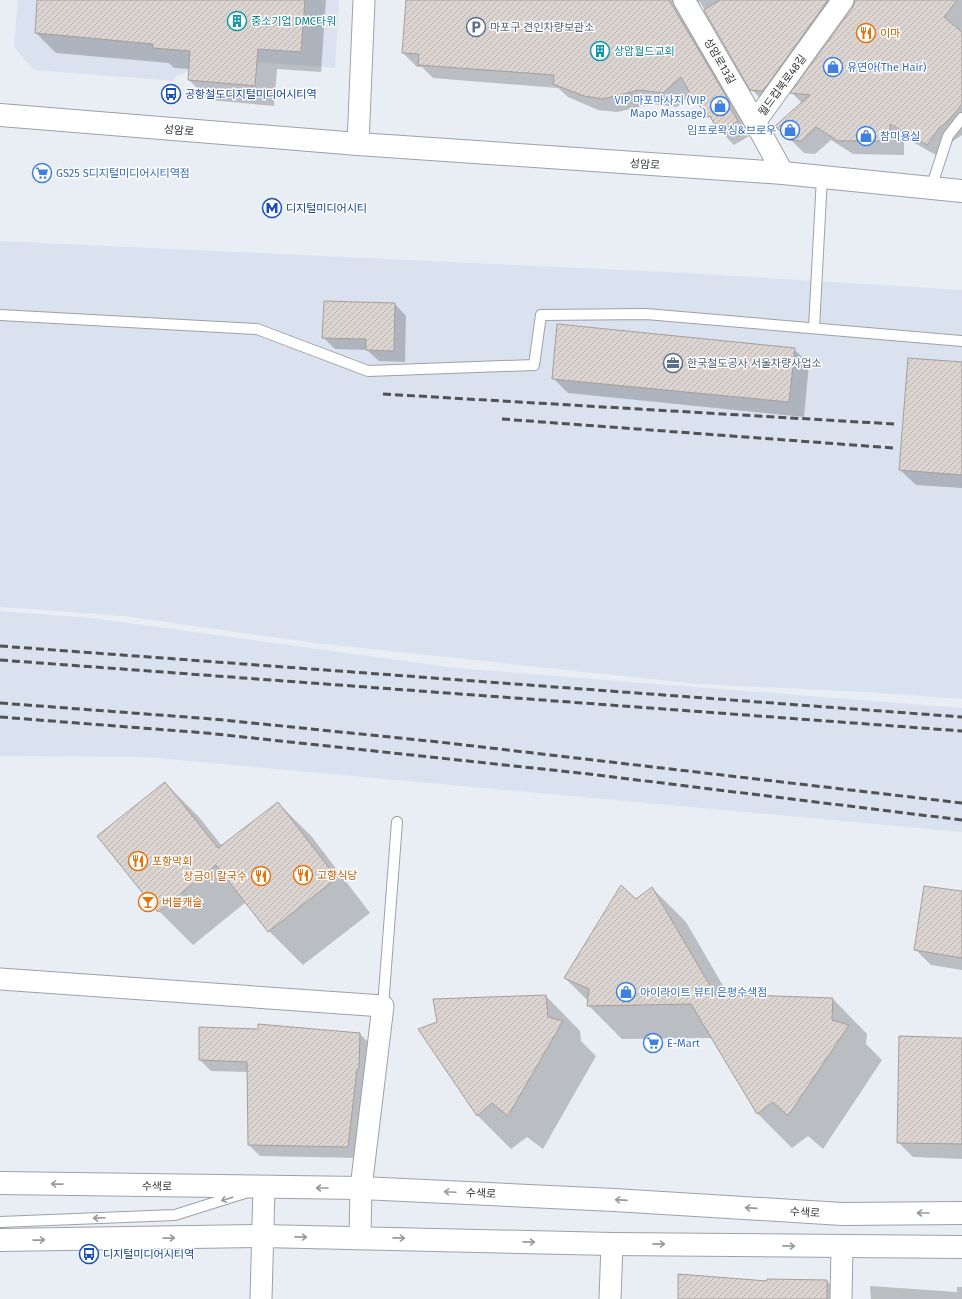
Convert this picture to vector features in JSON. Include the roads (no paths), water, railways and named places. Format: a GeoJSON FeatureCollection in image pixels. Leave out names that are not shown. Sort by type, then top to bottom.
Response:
{"type":"FeatureCollection","features":[{"type":"Feature","properties":{"kind":"main road","name":"성암로"},"geometry":{"type":"LineString","coordinates":[[0,115],[358,144],[783,173],[962,191]]}},
{"type":"Feature","properties":{"kind":"main road","name":"수색로"},"geometry":{"type":"LineString","coordinates":[[0,1183],[264,1188],[361,1188],[614,1200],[842,1214],[962,1213]]}},
{"type":"Feature","properties":{"kind":"main road"},"geometry":{"type":"LineString","coordinates":[[0,1240],[262,1236],[360,1237],[612,1244],[962,1247]]}},
{"type":"Feature","properties":{"kind":"street"},"geometry":{"type":"LineString","coordinates":[[358,144],[364,0]]}},
{"type":"Feature","properties":{"kind":"street","name":"성암로13길"},"geometry":{"type":"LineString","coordinates":[[684,0],[756,122]]}},
{"type":"Feature","properties":{"kind":"street","name":"월드컵북로48길"},"geometry":{"type":"LineString","coordinates":[[783,173],[756,122],[843,0]]}},
{"type":"Feature","properties":{"kind":"street"},"geometry":{"type":"LineString","coordinates":[[0,979],[383,1006],[361,1188],[360,1237]]}},
{"type":"Feature","properties":{"kind":"street"},"geometry":{"type":"LineString","coordinates":[[261,1299],[264,1188]]}},
{"type":"Feature","properties":{"kind":"street"},"geometry":{"type":"LineString","coordinates":[[610,1299],[612,1244]]}},
{"type":"Feature","properties":{"kind":"street"},"geometry":{"type":"LineString","coordinates":[[841,1299],[842,1247]]}},
{"type":"Feature","properties":{"kind":"lane"},"geometry":{"type":"LineString","coordinates":[[931,188],[948,136],[962,118]]}},
{"type":"Feature","properties":{"kind":"lane"},"geometry":{"type":"LineString","coordinates":[[814,328],[822,177]]}},
{"type":"Feature","properties":{"kind":"lane"},"geometry":{"type":"LineString","coordinates":[[0,315],[256,329],[368,371],[534,365],[541,315],[646,314],[962,341]]}},
{"type":"Feature","properties":{"kind":"lane"},"geometry":{"type":"LineString","coordinates":[[383,1006],[397,822]]}},
{"type":"Feature","properties":{"kind":"lane"},"geometry":{"type":"LineString","coordinates":[[0,1222],[175,1215],[264,1188]]}},
{"type":"Feature","properties":{"kind":"railway"},"geometry":{"type":"LineString","coordinates":[[383,394],[894,424]]}},
{"type":"Feature","properties":{"kind":"railway"},"geometry":{"type":"LineString","coordinates":[[502,419],[894,448]]}},
{"type":"Feature","properties":{"kind":"railway"},"geometry":{"type":"LineString","coordinates":[[0,646],[962,717]]}},
{"type":"Feature","properties":{"kind":"railway"},"geometry":{"type":"LineString","coordinates":[[0,660],[962,731]]}},
{"type":"Feature","properties":{"kind":"railway"},"geometry":{"type":"LineString","coordinates":[[0,703],[213,719],[439,742],[962,803]]}},
{"type":"Feature","properties":{"kind":"railway"},"geometry":{"type":"LineString","coordinates":[[0,717],[206,733],[589,774],[962,820]]}},
{"type":"Feature","properties":{"kind":"place","name":"중소기업 DMC타워"},"geometry":{"type":"Point","coordinates":[237,21]}},
{"type":"Feature","properties":{"kind":"place","name":"마포구 견인차량보관소"},"geometry":{"type":"Point","coordinates":[476,27]}},
{"type":"Feature","properties":{"kind":"place","name":"이마"},"geometry":{"type":"Point","coordinates":[866,33]}},
{"type":"Feature","properties":{"kind":"place","name":"상암월드교회"},"geometry":{"type":"Point","coordinates":[600,51]}},
{"type":"Feature","properties":{"kind":"place","name":"유연아(The Hair)"},"geometry":{"type":"Point","coordinates":[833,67]}},
{"type":"Feature","properties":{"kind":"place","name":"공항철도디지털미디어시티역"},"geometry":{"type":"Point","coordinates":[171,94]}},
{"type":"Feature","properties":{"kind":"place","name":"VIP 마포마사지 (VIP Mapo Massage)"},"geometry":{"type":"Point","coordinates":[720,106]}},
{"type":"Feature","properties":{"kind":"place","name":"임프로왁싱&브로우"},"geometry":{"type":"Point","coordinates":[790,130]}},
{"type":"Feature","properties":{"kind":"place","name":"참미용실"},"geometry":{"type":"Point","coordinates":[866,136]}},
{"type":"Feature","properties":{"kind":"place","name":"GS25 S디지털미디어시티역점"},"geometry":{"type":"Point","coordinates":[42,173]}},
{"type":"Feature","properties":{"kind":"place","name":"디지털미디어시티"},"geometry":{"type":"Point","coordinates":[272,208]}},
{"type":"Feature","properties":{"kind":"place","name":"한국철도공사 서울차량사업소"},"geometry":{"type":"Point","coordinates":[673,363]}},
{"type":"Feature","properties":{"kind":"place","name":"포항막회"},"geometry":{"type":"Point","coordinates":[138,861]}},
{"type":"Feature","properties":{"kind":"place","name":"고향식당"},"geometry":{"type":"Point","coordinates":[303,875]}},
{"type":"Feature","properties":{"kind":"place","name":"장금이 칼국수"},"geometry":{"type":"Point","coordinates":[261,876]}},
{"type":"Feature","properties":{"kind":"place","name":"버블캐슬"},"geometry":{"type":"Point","coordinates":[148,902]}},
{"type":"Feature","properties":{"kind":"place","name":"아이라이트 뷰티 은평수색점"},"geometry":{"type":"Point","coordinates":[626,992]}},
{"type":"Feature","properties":{"kind":"place","name":"E-Mart"},"geometry":{"type":"Point","coordinates":[653,1043]}},
{"type":"Feature","properties":{"kind":"place","name":"디지털미디어시티역"},"geometry":{"type":"Point","coordinates":[89,1254]}}]}
